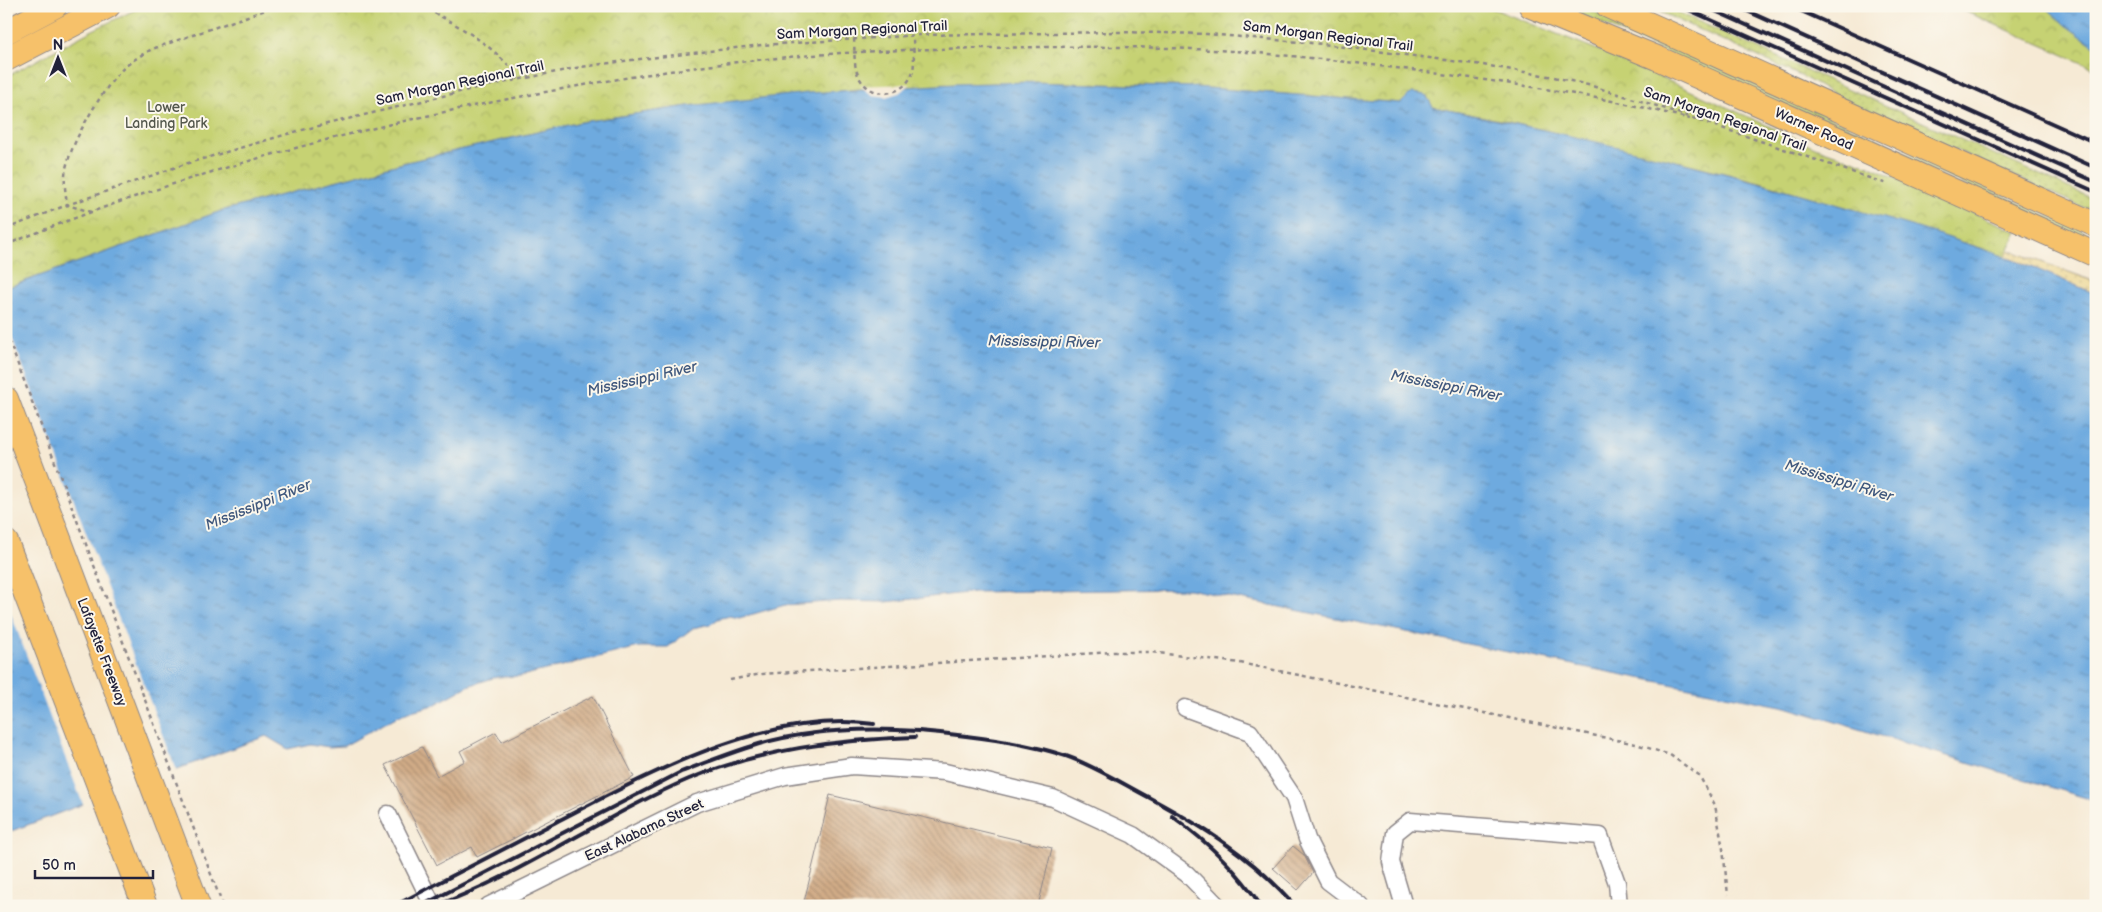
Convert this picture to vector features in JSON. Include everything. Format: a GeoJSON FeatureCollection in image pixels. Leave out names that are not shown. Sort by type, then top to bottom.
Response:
{"type":"FeatureCollection","features":[{"type":"Feature","properties":{"kind":"highway"},"geometry":{"type":"LineString","coordinates":[[6,32],[55,6]]}},
{"type":"Feature","properties":{"kind":"highway"},"geometry":{"type":"LineString","coordinates":[[6,59],[108,6]]}},
{"type":"Feature","properties":{"kind":"highway","name":"Warner Road"},"geometry":{"type":"LineString","coordinates":[[1531,6],[1665,62],[2096,255]]}},
{"type":"Feature","properties":{"kind":"highway","name":"Warner Road"},"geometry":{"type":"LineString","coordinates":[[1608,6],[2096,225]]}},
{"type":"Feature","properties":{"kind":"highway","name":"Lafayette Freeway"},"geometry":{"type":"LineString","coordinates":[[6,399],[198,906]]}},
{"type":"Feature","properties":{"kind":"highway"},"geometry":{"type":"LineString","coordinates":[[6,542],[144,906]]}},
{"type":"Feature","properties":{"kind":"street"},"geometry":{"type":"LineString","coordinates":[[1186,708],[1250,732],[1294,798],[1308,839],[1328,881],[1361,906]]}},
{"type":"Feature","properties":{"kind":"street","name":"East Alabama Street"},"geometry":{"type":"LineString","coordinates":[[488,906],[697,803],[785,776],[852,766],[945,772],[1053,798],[1133,835],[1187,874],[1213,904]]}},
{"type":"Feature","properties":{"kind":"street"},"geometry":{"type":"LineString","coordinates":[[388,814],[433,906]]}},
{"type":"Feature","properties":{"kind":"street"},"geometry":{"type":"LineString","coordinates":[[1404,906],[1391,862],[1395,834],[1410,821],[1600,836],[1616,882],[1619,906]]}},
{"type":"Feature","properties":{"kind":"path"},"geometry":{"type":"LineString","coordinates":[[93,212],[67,205],[65,174],[72,149],[99,101],[118,73],[136,58],[152,49],[277,6]]}},
{"type":"Feature","properties":{"kind":"path"},"geometry":{"type":"LineString","coordinates":[[420,6],[485,45],[512,67],[518,80]]}},
{"type":"Feature","properties":{"kind":"path","name":"Sam Morgan Regional Trail"},"geometry":{"type":"LineString","coordinates":[[6,229],[143,177],[252,144],[385,110],[518,80],[632,60],[745,46],[913,36],[1167,32],[1231,35],[1322,44],[1484,65],[1568,80],[1657,106],[1891,186]]}},
{"type":"Feature","properties":{"kind":"path"},"geometry":{"type":"LineString","coordinates":[[854,39],[857,74],[863,84],[874,91],[886,94],[898,90],[907,82],[913,71],[913,36]]}},
{"type":"Feature","properties":{"kind":"path"},"geometry":{"type":"LineString","coordinates":[[6,245],[141,195],[293,149],[435,114],[537,93],[680,69],[753,60],[855,52],[1092,46],[1211,50],[1302,57],[1460,77],[1579,95],[1637,105],[1718,127]]}},
{"type":"Feature","properties":{"kind":"path"},"geometry":{"type":"LineString","coordinates":[[6,334],[223,906]]}},
{"type":"Feature","properties":{"kind":"path"},"geometry":{"type":"LineString","coordinates":[[730,680],[762,674],[1113,652],[1151,652],[1240,663],[1636,744],[1670,755],[1699,775],[1715,805],[1723,849],[1728,894]]}},
{"type":"Feature","properties":{"kind":"green space","name":"Lower Landing Park"},"geometry":{"type":"Polygon","coordinates":[[[143,6],[1486,6],[1618,58],[1815,147],[1872,167],[2017,232],[2005,257],[1981,248],[1760,182],[1500,120],[1432,107],[1426,95],[1412,93],[1401,103],[1195,87],[1032,82],[859,89],[688,106],[581,122],[407,162],[221,211],[6,288],[6,77],[91,31],[143,6]]]}},
{"type":"Feature","properties":{"kind":"green space"},"geometry":{"type":"Polygon","coordinates":[[[1561,6],[1581,6],[1611,19],[2096,237],[2096,243],[1561,6]]]}},
{"type":"Feature","properties":{"kind":"green space"},"geometry":{"type":"Polygon","coordinates":[[[1647,6],[1664,6],[2096,200],[2096,213],[1840,98],[1803,77],[1647,6]]]}},
{"type":"Feature","properties":{"kind":"green space"},"geometry":{"type":"Polygon","coordinates":[[[1953,6],[2096,6],[2096,69],[1953,6]]]}},
{"type":"Feature","properties":{"kind":"sand"},"geometry":{"type":"Polygon","coordinates":[[[1489,107],[1990,243],[2096,282],[2096,294],[2005,257],[1760,182],[1500,120],[1489,107]]]}},
{"type":"Feature","properties":{"kind":"water"},"geometry":{"type":"Polygon","coordinates":[[[2045,6],[2096,6],[2096,47],[2065,25],[2045,6]]]}},
{"type":"Feature","properties":{"kind":"water","name":"Mississippi River"},"geometry":{"type":"Polygon","coordinates":[[[1032,82],[1195,87],[1401,103],[1411,93],[1426,95],[1433,107],[1536,128],[1688,164],[1910,226],[2010,258],[2096,294],[2096,801],[1786,707],[1189,589],[974,592],[886,602],[840,601],[785,605],[739,618],[730,616],[718,619],[711,624],[693,628],[668,647],[639,647],[521,676],[496,677],[468,686],[434,705],[396,717],[344,746],[329,747],[310,744],[288,749],[266,736],[6,833],[6,288],[221,211],[407,162],[581,122],[688,106],[807,93],[954,84],[1032,82]]]}},
{"type":"Feature","properties":{"kind":"pier"},"geometry":{"type":"Polygon","coordinates":[[[911,84],[899,93],[886,97],[872,95],[860,86],[911,84]]]}},
{"type":"Feature","properties":{"kind":"pier"},"geometry":{"type":"Polygon","coordinates":[[[6,322],[177,772],[84,807],[6,601],[6,322]]]}},
{"type":"Feature","properties":{"kind":"building"},"geometry":{"type":"Polygon","coordinates":[[[593,696],[634,777],[477,857],[472,847],[437,865],[385,765],[422,747],[437,776],[465,761],[460,751],[496,732],[502,742],[593,696]]]}},
{"type":"Feature","properties":{"kind":"building"},"geometry":{"type":"Polygon","coordinates":[[[830,795],[1052,848],[1038,906],[803,906],[830,795]]]}},
{"type":"Feature","properties":{"kind":"building"},"geometry":{"type":"Polygon","coordinates":[[[1293,846],[1304,855],[1313,873],[1298,890],[1273,868],[1293,846]]]}},
{"type":"Feature","properties":{"kind":"railway"},"geometry":{"type":"LineString","coordinates":[[1680,6],[2096,192]]}},
{"type":"Feature","properties":{"kind":"railway"},"geometry":{"type":"LineString","coordinates":[[1704,6],[2096,182]]}},
{"type":"Feature","properties":{"kind":"railway"},"geometry":{"type":"LineString","coordinates":[[1736,6],[2096,168]]}},
{"type":"Feature","properties":{"kind":"railway"},"geometry":{"type":"LineString","coordinates":[[1790,6],[2096,143]]}},
{"type":"Feature","properties":{"kind":"railway"},"geometry":{"type":"LineString","coordinates":[[394,906],[630,784],[709,749],[750,736],[791,727],[833,722],[874,724]]}},
{"type":"Feature","properties":{"kind":"railway"},"geometry":{"type":"LineString","coordinates":[[421,906],[681,772],[739,750],[784,738],[810,733],[862,730],[914,731],[991,739],[1041,749],[1077,760],[1150,798],[1228,845],[1263,873],[1295,906]]}},
{"type":"Feature","properties":{"kind":"railway"},"geometry":{"type":"LineString","coordinates":[[435,906],[468,893],[532,862],[657,794],[716,769],[744,760],[800,748],[886,738],[915,737]]}},
{"type":"Feature","properties":{"kind":"railway"},"geometry":{"type":"LineString","coordinates":[[1172,816],[1221,857],[1261,906]]}}]}
